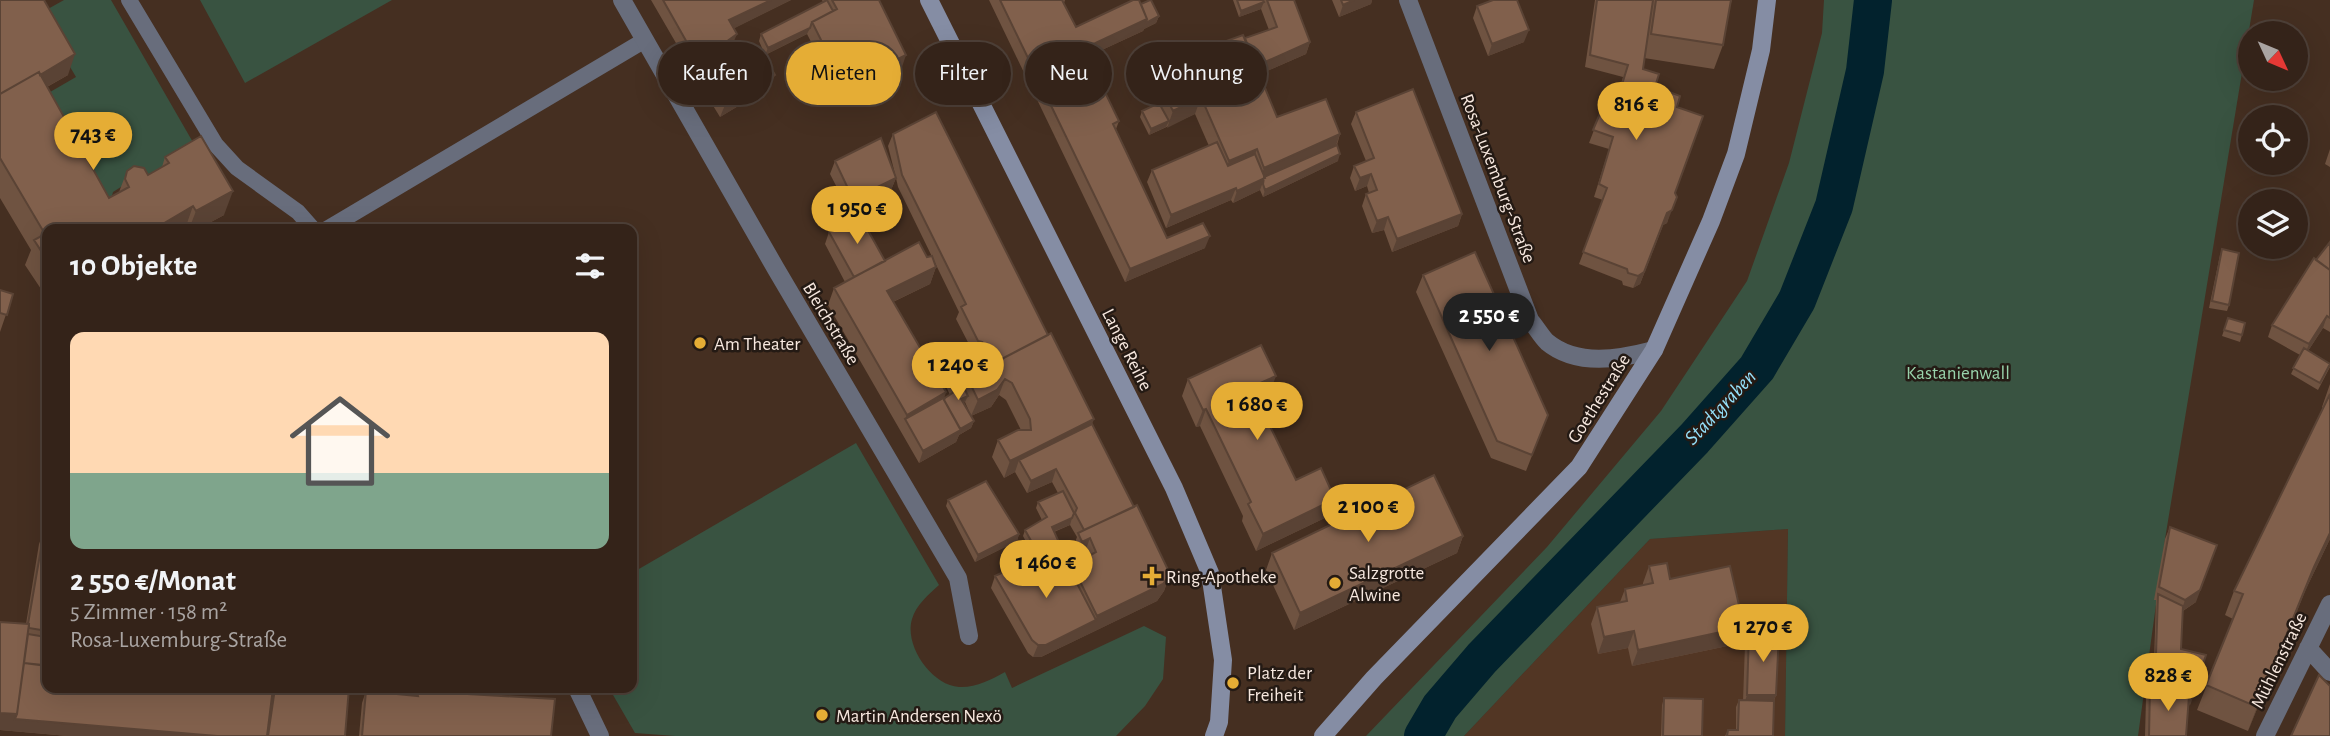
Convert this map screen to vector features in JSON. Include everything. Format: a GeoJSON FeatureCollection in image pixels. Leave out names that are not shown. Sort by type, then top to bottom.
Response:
{"type":"FeatureCollection","features":[{"type":"Feature","properties":{"kind":"main road","name":"Lange Reihe"},"geometry":{"type":"LineString","coordinates":[[929,0],[1174,488],[1210,573],[1223,660],[1219,722],[1214,736]]}},
{"type":"Feature","properties":{"kind":"main road","name":"Goethestraße"},"geometry":{"type":"LineString","coordinates":[[1323,736],[1374,678],[1579,467],[1654,350],[1711,221],[1736,154],[1761,50],[1767,0]]}},
{"type":"Feature","properties":{"kind":"street","name":"Bleichstraße"},"geometry":{"type":"LineString","coordinates":[[622,0],[958,578],[969,636]]}},
{"type":"Feature","properties":{"kind":"street","name":"Rosa-Luxemburg-Straße"},"geometry":{"type":"LineString","coordinates":[[1408,0],[1530,320],[1547,342],[1571,354],[1603,359],[1654,350]]}},
{"type":"Feature","properties":{"kind":"street","name":"Mühlenstraße"},"geometry":{"type":"LineString","coordinates":[[2264,736],[2330,604]]}},
{"type":"Feature","properties":{"kind":"street"},"geometry":{"type":"LineString","coordinates":[[2308,648],[2330,671]]}},
{"type":"Feature","properties":{"kind":"street"},"geometry":{"type":"LineString","coordinates":[[579,693],[600,736]]}},
{"type":"Feature","properties":{"kind":"lane"},"geometry":{"type":"LineString","coordinates":[[129,0],[222,152],[237,168],[298,212],[309,224]]}},
{"type":"Feature","properties":{"kind":"lane"},"geometry":{"type":"LineString","coordinates":[[335,224],[645,40]]}},
{"type":"Feature","properties":{"kind":"shaded area"},"geometry":{"type":"Polygon","coordinates":[[[1788,529],[1785,736],[1464,736],[1650,539],[1788,529]]]}},
{"type":"Feature","properties":{"kind":"green space"},"geometry":{"type":"Polygon","coordinates":[[[64,0],[111,0],[198,151],[150,179],[153,186],[142,192],[139,187],[124,185],[113,192],[110,203],[114,209],[103,214],[38,99],[76,77],[39,14],[64,0]]]}},
{"type":"Feature","properties":{"kind":"green space"},"geometry":{"type":"Polygon","coordinates":[[[200,0],[392,0],[245,83],[200,0]]]}},
{"type":"Feature","properties":{"kind":"green space","name":"Kastanienwall"},"geometry":{"type":"Polygon","coordinates":[[[1824,0],[2254,0],[2251,21],[2238,21],[2239,91],[2165,539],[2138,736],[1785,736],[1788,529],[1650,539],[1464,736],[1366,736],[1547,547],[1661,411],[1747,281],[1789,163],[1822,33],[1824,0]]]}},
{"type":"Feature","properties":{"kind":"green space"},"geometry":{"type":"Polygon","coordinates":[[[856,443],[939,585],[917,609],[911,629],[912,640],[922,662],[939,679],[949,685],[965,687],[983,683],[1005,672],[1012,688],[1144,626],[1166,637],[1163,679],[1145,706],[1116,736],[675,736],[635,733],[612,693],[637,693],[637,570],[856,443]]]}},
{"type":"Feature","properties":{"kind":"building"},"geometry":{"type":"Polygon","coordinates":[[[0,0],[44,0],[75,54],[0,94],[0,0]]]}},
{"type":"Feature","properties":{"kind":"building"},"geometry":{"type":"Polygon","coordinates":[[[663,0],[771,0],[729,20],[737,34],[726,42],[687,42],[663,0]]]}},
{"type":"Feature","properties":{"kind":"building"},"geometry":{"type":"Polygon","coordinates":[[[827,0],[833,11],[812,22],[810,28],[772,46],[772,42],[765,42],[761,34],[827,0]]]}},
{"type":"Feature","properties":{"kind":"building"},"geometry":{"type":"Polygon","coordinates":[[[832,0],[879,0],[900,42],[822,42],[812,22],[837,9],[832,0]]]}},
{"type":"Feature","properties":{"kind":"building"},"geometry":{"type":"Polygon","coordinates":[[[1000,0],[1062,0],[1076,27],[1133,0],[1139,0],[1147,19],[1098,42],[1025,42],[1025,52],[1000,0]]]}},
{"type":"Feature","properties":{"kind":"building"},"geometry":{"type":"Polygon","coordinates":[[[1151,0],[1159,16],[1146,23],[1141,4],[1151,0]]]}},
{"type":"Feature","properties":{"kind":"building"},"geometry":{"type":"Polygon","coordinates":[[[1237,0],[1263,0],[1264,2],[1241,11],[1237,0]]]}},
{"type":"Feature","properties":{"kind":"building"},"geometry":{"type":"Polygon","coordinates":[[[1267,0],[1294,0],[1310,42],[1267,61],[1267,42],[1247,42],[1245,38],[1277,27],[1267,0]]]}},
{"type":"Feature","properties":{"kind":"building"},"geometry":{"type":"Polygon","coordinates":[[[1341,0],[1354,0],[1343,5],[1341,0]]]}},
{"type":"Feature","properties":{"kind":"building"},"geometry":{"type":"Polygon","coordinates":[[[1493,0],[1517,0],[1529,30],[1492,44],[1477,6],[1493,0]]]}},
{"type":"Feature","properties":{"kind":"building"},"geometry":{"type":"Polygon","coordinates":[[[1597,0],[1653,0],[1643,69],[1659,74],[1653,93],[1665,97],[1667,91],[1680,96],[1677,107],[1703,116],[1675,193],[1677,197],[1672,210],[1667,213],[1644,272],[1638,276],[1583,252],[1607,188],[1599,184],[1613,137],[1593,130],[1604,104],[1615,107],[1628,65],[1590,55],[1597,0]]]}},
{"type":"Feature","properties":{"kind":"building"},"geometry":{"type":"Polygon","coordinates":[[[1656,0],[1731,0],[1723,45],[1651,34],[1656,0]]]}},
{"type":"Feature","properties":{"kind":"building"},"geometry":{"type":"Polygon","coordinates":[[[1243,35],[1246,42],[1223,42],[1243,35]]]}},
{"type":"Feature","properties":{"kind":"building"},"geometry":{"type":"Polygon","coordinates":[[[901,45],[906,55],[901,58],[901,45]]]}},
{"type":"Feature","properties":{"kind":"building"},"geometry":{"type":"Polygon","coordinates":[[[39,72],[109,198],[129,187],[125,179],[127,171],[134,166],[144,168],[148,175],[169,163],[165,157],[201,136],[233,191],[196,211],[193,206],[162,224],[42,224],[42,229],[0,158],[0,94],[39,72]]]}},
{"type":"Feature","properties":{"kind":"building"},"geometry":{"type":"Polygon","coordinates":[[[1413,89],[1462,214],[1397,239],[1388,217],[1377,221],[1366,194],[1377,190],[1371,174],[1360,178],[1354,166],[1374,158],[1356,112],[1413,89]]]}},
{"type":"Feature","properties":{"kind":"building"},"geometry":{"type":"Polygon","coordinates":[[[1267,93],[1277,117],[1326,99],[1340,134],[1264,168],[1257,149],[1229,161],[1204,105],[1267,105],[1267,93]]]}},
{"type":"Feature","properties":{"kind":"building"},"geometry":{"type":"Polygon","coordinates":[[[1051,105],[1111,105],[1119,121],[1113,124],[1167,238],[1203,223],[1210,236],[1130,269],[1051,105]]]}},
{"type":"Feature","properties":{"kind":"building"},"geometry":{"type":"Polygon","coordinates":[[[1160,105],[1169,121],[1151,129],[1142,111],[1160,105]]]}},
{"type":"Feature","properties":{"kind":"building"},"geometry":{"type":"Polygon","coordinates":[[[1170,105],[1185,105],[1173,111],[1170,105]]]}},
{"type":"Feature","properties":{"kind":"building"},"geometry":{"type":"Polygon","coordinates":[[[936,112],[1048,335],[967,377],[966,382],[956,361],[979,348],[982,342],[978,341],[961,307],[966,304],[902,175],[893,134],[936,112]]]}},
{"type":"Feature","properties":{"kind":"building"},"geometry":{"type":"Polygon","coordinates":[[[881,138],[896,178],[853,199],[835,161],[881,138]]]}},
{"type":"Feature","properties":{"kind":"building"},"geometry":{"type":"Polygon","coordinates":[[[1217,142],[1228,166],[1255,154],[1265,178],[1171,215],[1152,170],[1217,142]]]}},
{"type":"Feature","properties":{"kind":"building"},"geometry":{"type":"Polygon","coordinates":[[[1337,145],[1340,154],[1265,190],[1264,177],[1337,145]]]}},
{"type":"Feature","properties":{"kind":"building"},"geometry":{"type":"Polygon","coordinates":[[[860,216],[885,261],[854,277],[829,232],[860,216]]]}},
{"type":"Feature","properties":{"kind":"building"},"geometry":{"type":"Polygon","coordinates":[[[42,236],[42,252],[34,240],[42,236]]]}},
{"type":"Feature","properties":{"kind":"building"},"geometry":{"type":"Polygon","coordinates":[[[919,242],[927,257],[932,256],[936,267],[887,291],[946,392],[907,415],[834,288],[919,242]]]}},
{"type":"Feature","properties":{"kind":"building"},"geometry":{"type":"Polygon","coordinates":[[[2330,242],[2330,270],[2316,260],[2330,242]]]}},
{"type":"Feature","properties":{"kind":"building"},"geometry":{"type":"Polygon","coordinates":[[[2222,249],[2238,253],[2229,305],[2212,301],[2222,249]]]}},
{"type":"Feature","properties":{"kind":"building"},"geometry":{"type":"Polygon","coordinates":[[[1475,252],[1548,415],[1532,455],[1497,441],[1423,275],[1475,252]]]}},
{"type":"Feature","properties":{"kind":"building"},"geometry":{"type":"Polygon","coordinates":[[[2314,258],[2330,270],[2330,318],[2327,316],[2309,344],[2272,325],[2314,258]]]}},
{"type":"Feature","properties":{"kind":"building"},"geometry":{"type":"Polygon","coordinates":[[[0,290],[13,294],[7,315],[0,313],[0,290]]]}},
{"type":"Feature","properties":{"kind":"building"},"geometry":{"type":"Polygon","coordinates":[[[2228,318],[2245,323],[2242,335],[2224,330],[2228,318]]]}},
{"type":"Feature","properties":{"kind":"building"},"geometry":{"type":"Polygon","coordinates":[[[1051,333],[1094,419],[1010,461],[998,440],[1018,430],[1031,430],[1030,419],[1012,383],[1005,379],[997,390],[978,400],[967,377],[1051,333]]]}},
{"type":"Feature","properties":{"kind":"building"},"geometry":{"type":"Polygon","coordinates":[[[1261,345],[1276,376],[1251,387],[1296,480],[1321,468],[1335,499],[1263,534],[1248,504],[1251,502],[1206,409],[1203,410],[1188,379],[1261,345]]]}},
{"type":"Feature","properties":{"kind":"building"},"geometry":{"type":"Polygon","coordinates":[[[2304,348],[2330,364],[2320,383],[2293,368],[2304,348]]]}},
{"type":"Feature","properties":{"kind":"building"},"geometry":{"type":"Polygon","coordinates":[[[957,373],[968,396],[961,399],[974,421],[960,429],[944,400],[954,392],[947,377],[957,373]]]}},
{"type":"Feature","properties":{"kind":"building"},"geometry":{"type":"Polygon","coordinates":[[[2330,394],[2330,533],[2257,707],[2206,685],[2243,594],[2234,591],[2330,394]]]}},
{"type":"Feature","properties":{"kind":"building"},"geometry":{"type":"Polygon","coordinates":[[[943,398],[961,430],[923,451],[905,419],[943,398]]]}},
{"type":"Feature","properties":{"kind":"building"},"geometry":{"type":"Polygon","coordinates":[[[1092,424],[1134,507],[1084,530],[1075,513],[1077,508],[1056,469],[1031,481],[1019,460],[1092,424]]]}},
{"type":"Feature","properties":{"kind":"building"},"geometry":{"type":"Polygon","coordinates":[[[1434,475],[1463,536],[1300,613],[1272,553],[1434,475]]]}},
{"type":"Feature","properties":{"kind":"building"},"geometry":{"type":"Polygon","coordinates":[[[986,481],[1019,534],[978,555],[948,500],[986,481]]]}},
{"type":"Feature","properties":{"kind":"building"},"geometry":{"type":"Polygon","coordinates":[[[1063,491],[1074,513],[1072,518],[1052,527],[1062,549],[1048,556],[1046,552],[1039,555],[1025,530],[1047,517],[1038,502],[1063,491]]]}},
{"type":"Feature","properties":{"kind":"building"},"geometry":{"type":"Polygon","coordinates":[[[1137,505],[1170,574],[1163,584],[1097,616],[1072,565],[1096,552],[1090,538],[1082,542],[1078,533],[1137,505]]]}},
{"type":"Feature","properties":{"kind":"building"},"geometry":{"type":"Polygon","coordinates":[[[2170,527],[2217,545],[2200,590],[2185,600],[2159,587],[2170,527]]]}},
{"type":"Feature","properties":{"kind":"building"},"geometry":{"type":"Polygon","coordinates":[[[42,543],[42,630],[29,628],[42,543]]]}},
{"type":"Feature","properties":{"kind":"building"},"geometry":{"type":"Polygon","coordinates":[[[1046,552],[1060,574],[1070,570],[1096,620],[1046,645],[1038,645],[1032,640],[995,576],[1046,552]]]}},
{"type":"Feature","properties":{"kind":"building"},"geometry":{"type":"Polygon","coordinates":[[[1667,563],[1670,579],[1730,566],[1744,627],[1638,650],[1634,631],[1604,637],[1597,607],[1627,601],[1625,589],[1653,583],[1649,566],[1667,563]]]}},
{"type":"Feature","properties":{"kind":"building"},"geometry":{"type":"Polygon","coordinates":[[[2158,594],[2183,606],[2181,649],[2206,655],[2190,703],[2189,696],[2160,688],[2165,657],[2156,654],[2158,594]]]}},
{"type":"Feature","properties":{"kind":"building"},"geometry":{"type":"Polygon","coordinates":[[[0,622],[29,624],[17,714],[0,713],[0,622]]]}},
{"type":"Feature","properties":{"kind":"building"},"geometry":{"type":"Polygon","coordinates":[[[1749,632],[1779,633],[1776,695],[1747,695],[1749,632]]]}},
{"type":"Feature","properties":{"kind":"building"},"geometry":{"type":"Polygon","coordinates":[[[28,634],[42,636],[42,665],[24,663],[28,634]]]}},
{"type":"Feature","properties":{"kind":"building"},"geometry":{"type":"Polygon","coordinates":[[[24,663],[42,665],[42,693],[272,693],[267,736],[217,736],[15,719],[24,663]]]}},
{"type":"Feature","properties":{"kind":"building"},"geometry":{"type":"Polygon","coordinates":[[[2319,675],[2330,686],[2330,736],[2291,736],[2319,675]]]}},
{"type":"Feature","properties":{"kind":"building"},"geometry":{"type":"Polygon","coordinates":[[[2150,686],[2189,696],[2186,736],[2149,736],[2150,686]]]}},
{"type":"Feature","properties":{"kind":"building"},"geometry":{"type":"Polygon","coordinates":[[[274,693],[349,693],[345,736],[268,736],[274,693]]]}},
{"type":"Feature","properties":{"kind":"building"},"geometry":{"type":"Polygon","coordinates":[[[366,693],[418,696],[417,693],[451,693],[555,699],[551,736],[362,736],[366,693]]]}},
{"type":"Feature","properties":{"kind":"building"},"geometry":{"type":"Polygon","coordinates":[[[1664,698],[1703,699],[1702,736],[1663,736],[1664,698]]]}},
{"type":"Feature","properties":{"kind":"building"},"geometry":{"type":"Polygon","coordinates":[[[1739,700],[1774,701],[1773,736],[1727,736],[1728,730],[1738,730],[1739,700]]]}},
{"type":"Feature","properties":{"kind":"waterway","name":"Stadtgraben"},"geometry":{"type":"LineString","coordinates":[[1423,736],[1440,707],[1482,658],[1694,439],[1757,368],[1797,300],[1834,206],[1865,71],[1873,0]]}},
{"type":"Feature","properties":{"kind":"place","name":"Am Theater"},"geometry":{"type":"Point","coordinates":[700,343]}},
{"type":"Feature","properties":{"kind":"place","name":"Ring-Apotheke"},"geometry":{"type":"Point","coordinates":[1152,576]}},
{"type":"Feature","properties":{"kind":"place","name":"Salzgrotte Alwine"},"geometry":{"type":"Point","coordinates":[1335,583]}},
{"type":"Feature","properties":{"kind":"place","name":"Platz der Freiheit"},"geometry":{"type":"Point","coordinates":[1233,683]}},
{"type":"Feature","properties":{"kind":"place","name":"Martin Andersen Nexö"},"geometry":{"type":"Point","coordinates":[822,715]}}]}
